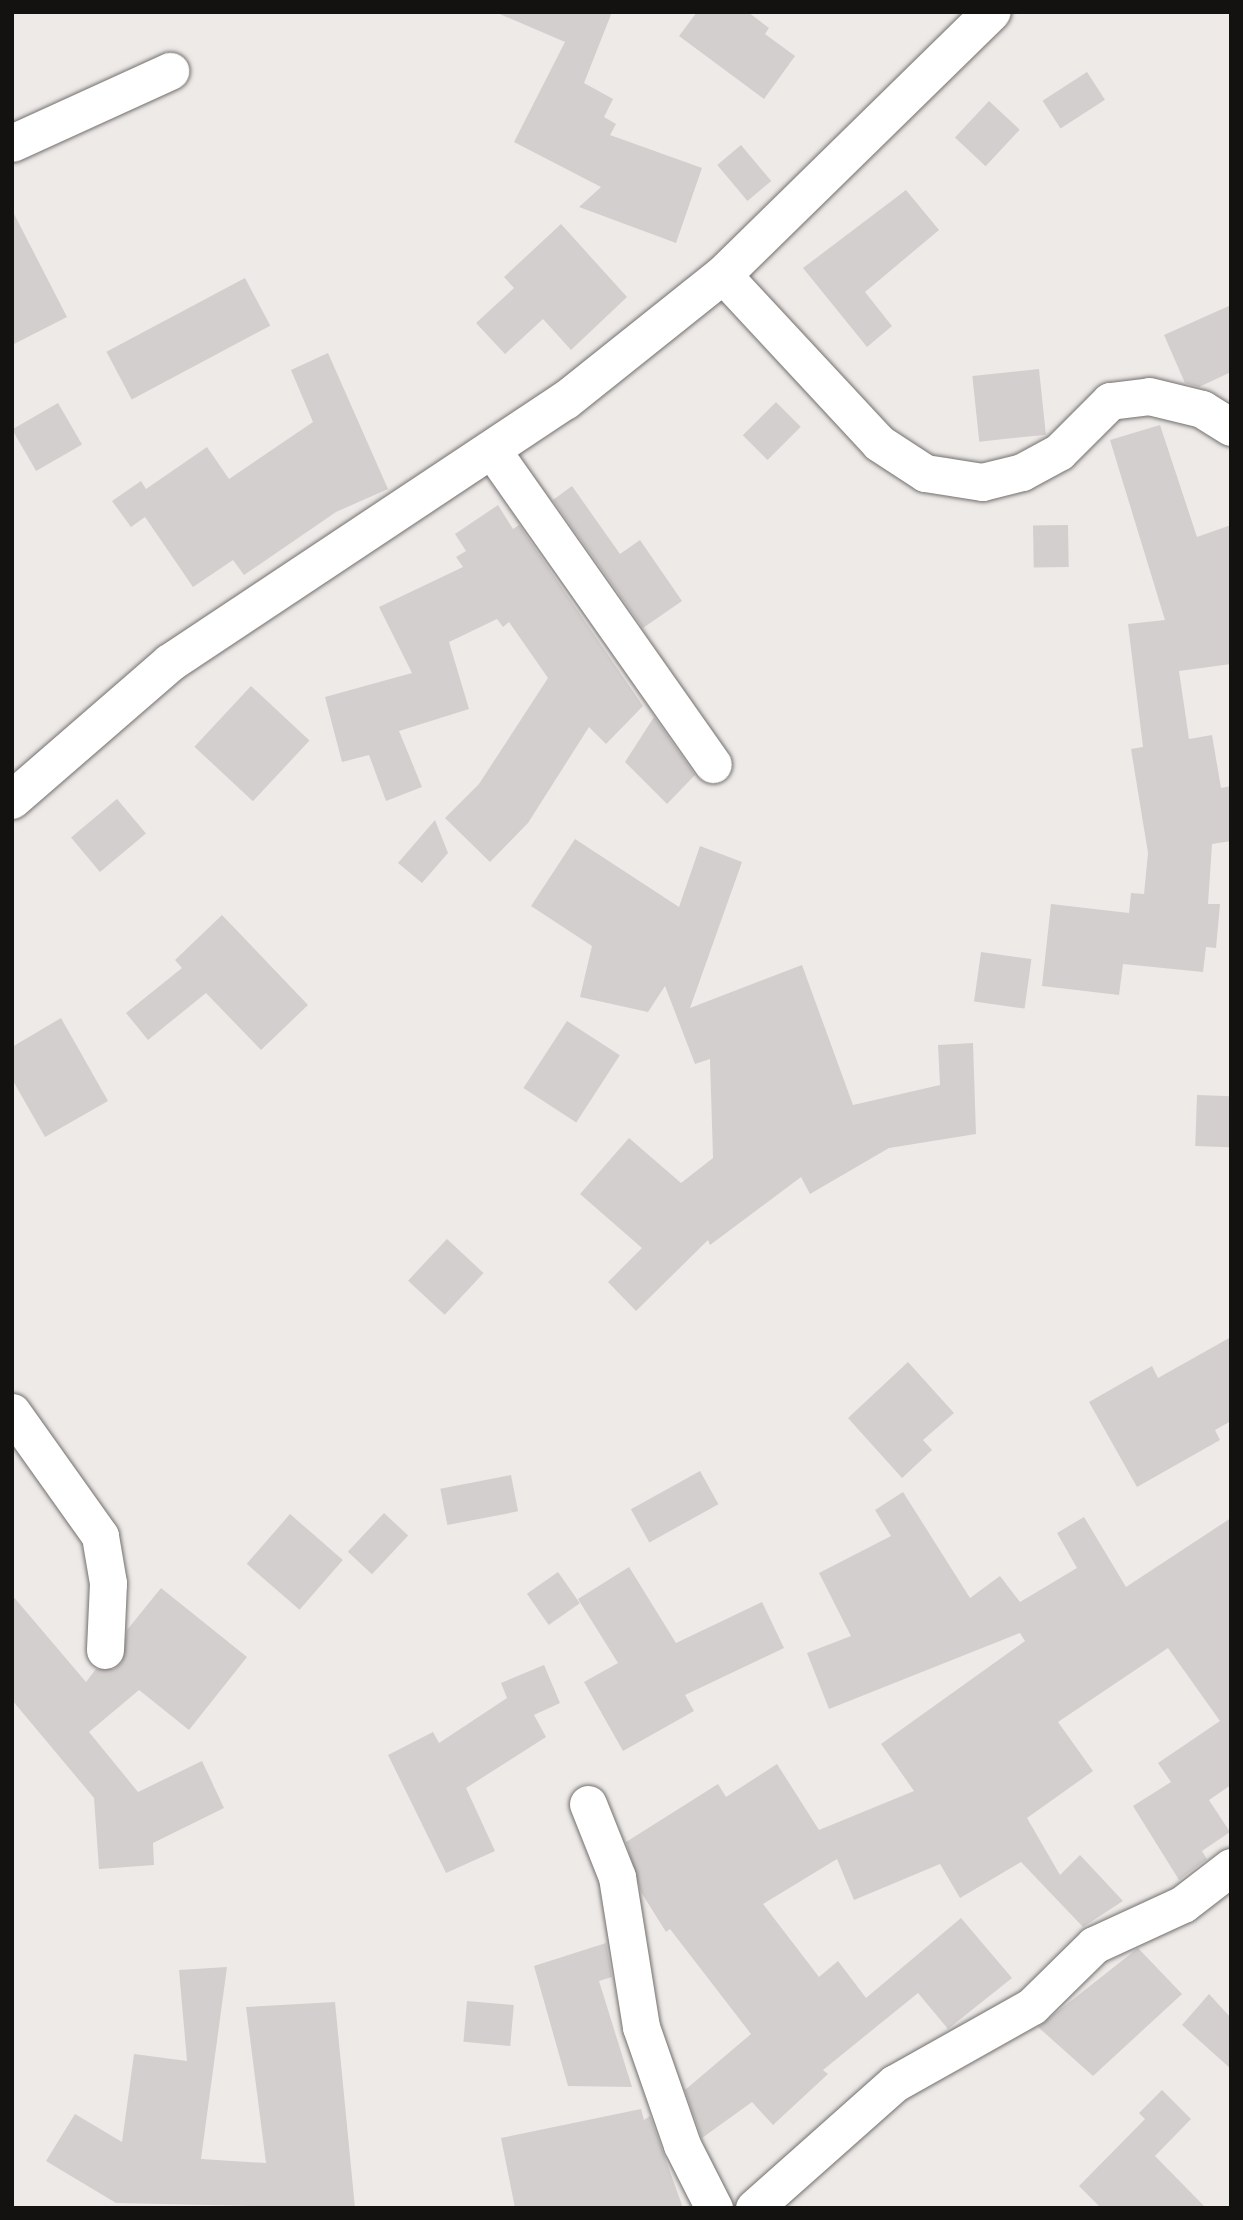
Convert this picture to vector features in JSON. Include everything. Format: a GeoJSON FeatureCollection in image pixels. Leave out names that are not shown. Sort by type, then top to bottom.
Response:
{"type":"FeatureCollection","features":[{"type":"Feature","properties":{"kind":"street"},"geometry":{"type":"LineString","coordinates":[[12,800],[170,663],[565,401],[723,275],[992,12]]}},
{"type":"Feature","properties":{"kind":"street"},"geometry":{"type":"LineString","coordinates":[[12,143],[170,71]]}},
{"type":"Feature","properties":{"kind":"street"},"geometry":{"type":"LineString","coordinates":[[723,275],[879,443],[925,473],[982,482],[1022,472],[1059,452],[1110,401],[1149,396],[1202,409],[1231,427]]}},
{"type":"Feature","properties":{"kind":"street"},"geometry":{"type":"LineString","coordinates":[[492,450],[713,764]]}},
{"type":"Feature","properties":{"kind":"street"},"geometry":{"type":"LineString","coordinates":[[12,1412],[100,1536],[108,1583],[105,1650]]}},
{"type":"Feature","properties":{"kind":"street"},"geometry":{"type":"LineString","coordinates":[[588,1804],[617,1877],[642,2026],[682,2145],[714,2208]]}},
{"type":"Feature","properties":{"kind":"street"},"geometry":{"type":"LineString","coordinates":[[754,2208],[895,2083],[1032,2006],[1094,1945],[1184,1904],[1231,1867]]}},
{"type":"Feature","properties":{"kind":"building"},"geometry":{"type":"Polygon","coordinates":[[[495,12],[612,12],[584,83],[613,99],[604,117],[616,124],[610,135],[702,168],[676,243],[579,207],[601,187],[514,142],[565,42],[495,12]]]}},
{"type":"Feature","properties":{"kind":"building"},"geometry":{"type":"Polygon","coordinates":[[[697,12],[748,12],[769,28],[765,34],[795,56],[764,99],[679,36],[697,12]]]}},
{"type":"Feature","properties":{"kind":"building"},"geometry":{"type":"Polygon","coordinates":[[[1087,72],[1105,100],[1061,129],[1043,101],[1087,72]]]}},
{"type":"Feature","properties":{"kind":"building"},"geometry":{"type":"Polygon","coordinates":[[[989,101],[1020,130],[986,166],[955,138],[989,101]]]}},
{"type":"Feature","properties":{"kind":"building"},"geometry":{"type":"Polygon","coordinates":[[[741,145],[771,181],[747,201],[717,165],[741,145]]]}},
{"type":"Feature","properties":{"kind":"building"},"geometry":{"type":"Polygon","coordinates":[[[906,190],[939,230],[865,292],[892,326],[867,347],[803,268],[906,190]]]}},
{"type":"Feature","properties":{"kind":"building"},"geometry":{"type":"Polygon","coordinates":[[[12,210],[67,317],[12,345],[12,210]]]}},
{"type":"Feature","properties":{"kind":"building"},"geometry":{"type":"Polygon","coordinates":[[[561,224],[627,297],[571,350],[543,319],[505,354],[476,323],[514,288],[504,277],[561,224]]]}},
{"type":"Feature","properties":{"kind":"building"},"geometry":{"type":"Polygon","coordinates":[[[245,278],[270,326],[132,399],[106,352],[245,278]]]}},
{"type":"Feature","properties":{"kind":"building"},"geometry":{"type":"Polygon","coordinates":[[[1231,305],[1231,372],[1199,387],[1185,383],[1164,335],[1231,305]]]}},
{"type":"Feature","properties":{"kind":"building"},"geometry":{"type":"Polygon","coordinates":[[[328,353],[388,489],[336,512],[244,575],[233,560],[193,587],[145,517],[131,527],[112,501],[141,481],[146,489],[207,447],[229,479],[313,422],[291,370],[328,353]]]}},
{"type":"Feature","properties":{"kind":"building"},"geometry":{"type":"Polygon","coordinates":[[[1039,369],[1046,435],[979,442],[972,376],[1039,369]]]}},
{"type":"Feature","properties":{"kind":"building"},"geometry":{"type":"Polygon","coordinates":[[[776,402],[801,427],[768,460],[743,435],[776,402]]]}},
{"type":"Feature","properties":{"kind":"building"},"geometry":{"type":"Polygon","coordinates":[[[58,403],[82,445],[36,471],[12,430],[58,403]]]}},
{"type":"Feature","properties":{"kind":"building"},"geometry":{"type":"Polygon","coordinates":[[[1160,425],[1197,537],[1231,525],[1231,664],[1179,671],[1189,739],[1212,735],[1221,788],[1231,786],[1231,841],[1212,844],[1208,904],[1220,904],[1216,948],[1206,947],[1203,972],[1123,964],[1119,995],[1042,986],[1051,904],[1129,913],[1131,893],[1144,894],[1148,853],[1131,749],[1143,747],[1128,624],[1165,620],[1110,440],[1160,425]]]}},
{"type":"Feature","properties":{"kind":"building"},"geometry":{"type":"Polygon","coordinates":[[[572,486],[620,554],[640,540],[682,601],[643,628],[553,500],[572,486]]]}},
{"type":"Feature","properties":{"kind":"building"},"geometry":{"type":"Polygon","coordinates":[[[498,505],[513,529],[519,525],[643,706],[606,744],[589,727],[528,823],[490,862],[445,818],[479,784],[548,678],[509,622],[503,627],[497,619],[449,642],[469,709],[399,731],[422,787],[386,801],[369,755],[342,762],[325,697],[412,673],[379,607],[463,567],[456,557],[466,551],[455,534],[498,505]]]}},
{"type":"Feature","properties":{"kind":"building"},"geometry":{"type":"Polygon","coordinates":[[[1068,525],[1069,567],[1034,568],[1033,526],[1068,525]]]}},
{"type":"Feature","properties":{"kind":"building"},"geometry":{"type":"Polygon","coordinates":[[[251,686],[310,741],[253,801],[194,747],[251,686]]]}},
{"type":"Feature","properties":{"kind":"building"},"geometry":{"type":"Polygon","coordinates":[[[654,717],[695,775],[667,804],[625,762],[654,717]]]}},
{"type":"Feature","properties":{"kind":"building"},"geometry":{"type":"Polygon","coordinates":[[[117,799],[146,833],[100,872],[71,838],[117,799]]]}},
{"type":"Feature","properties":{"kind":"building"},"geometry":{"type":"Polygon","coordinates":[[[435,820],[448,853],[422,883],[398,863],[435,820]]]}},
{"type":"Feature","properties":{"kind":"building"},"geometry":{"type":"Polygon","coordinates":[[[575,839],[679,907],[700,846],[742,862],[690,1008],[802,965],[853,1105],[940,1085],[938,1045],[973,1043],[976,1134],[889,1148],[810,1194],[801,1177],[710,1245],[708,1240],[636,1311],[608,1282],[642,1248],[580,1194],[629,1138],[681,1183],[713,1158],[710,1059],[695,1064],[665,986],[648,1012],[580,997],[592,946],[531,906],[575,839]]]}},
{"type":"Feature","properties":{"kind":"building"},"geometry":{"type":"Polygon","coordinates":[[[222,915],[308,1005],[261,1050],[206,993],[148,1040],[126,1013],[182,968],[175,960],[222,915]]]}},
{"type":"Feature","properties":{"kind":"building"},"geometry":{"type":"Polygon","coordinates":[[[981,952],[1032,959],[1025,1009],[974,1002],[981,952]]]}},
{"type":"Feature","properties":{"kind":"building"},"geometry":{"type":"Polygon","coordinates":[[[61,1018],[108,1101],[45,1137],[12,1079],[12,1047],[61,1018]]]}},
{"type":"Feature","properties":{"kind":"building"},"geometry":{"type":"Polygon","coordinates":[[[567,1021],[620,1055],[576,1122],[523,1088],[567,1021]]]}},
{"type":"Feature","properties":{"kind":"building"},"geometry":{"type":"Polygon","coordinates":[[[1197,1095],[1231,1096],[1229,1147],[1195,1146],[1197,1095]]]}},
{"type":"Feature","properties":{"kind":"building"},"geometry":{"type":"Polygon","coordinates":[[[447,1239],[484,1273],[445,1315],[408,1281],[447,1239]]]}},
{"type":"Feature","properties":{"kind":"building"},"geometry":{"type":"Polygon","coordinates":[[[1231,1337],[1231,1421],[1215,1430],[1220,1440],[1137,1487],[1089,1402],[1152,1366],[1158,1378],[1231,1337]]]}},
{"type":"Feature","properties":{"kind":"building"},"geometry":{"type":"Polygon","coordinates":[[[908,1362],[954,1413],[923,1440],[932,1450],[902,1478],[848,1418],[908,1362]]]}},
{"type":"Feature","properties":{"kind":"building"},"geometry":{"type":"Polygon","coordinates":[[[700,1471],[718,1504],[649,1543],[631,1509],[700,1471]]]}},
{"type":"Feature","properties":{"kind":"building"},"geometry":{"type":"Polygon","coordinates":[[[511,1475],[518,1511],[447,1525],[440,1489],[511,1475]]]}},
{"type":"Feature","properties":{"kind":"building"},"geometry":{"type":"Polygon","coordinates":[[[903,1492],[970,1598],[1000,1576],[1020,1602],[1077,1568],[1057,1533],[1084,1517],[1126,1587],[1231,1518],[1231,1785],[1209,1800],[1230,1832],[1202,1851],[1207,1859],[1179,1880],[1133,1806],[1171,1782],[1158,1763],[1220,1721],[1168,1648],[1058,1722],[1093,1771],[1027,1818],[1060,1875],[1080,1855],[1123,1901],[1083,1927],[1021,1862],[960,1898],[940,1864],[854,1900],[837,1859],[763,1904],[819,1977],[838,1961],[866,1998],[961,1918],[1012,1978],[948,2029],[918,1993],[823,2070],[828,2074],[773,2125],[752,2102],[702,2138],[685,2090],[751,2034],[670,1929],[666,1932],[641,1892],[626,1842],[718,1784],[726,1797],[777,1764],[819,1830],[914,1791],[881,1744],[1025,1641],[1020,1633],[829,1709],[807,1653],[851,1636],[819,1573],[891,1536],[875,1510],[903,1492]]]}},
{"type":"Feature","properties":{"kind":"building"},"geometry":{"type":"Polygon","coordinates":[[[384,1513],[408,1536],[372,1574],[348,1552],[384,1513]]]}},
{"type":"Feature","properties":{"kind":"building"},"geometry":{"type":"Polygon","coordinates":[[[290,1514],[343,1560],[300,1610],[247,1564],[290,1514]]]}},
{"type":"Feature","properties":{"kind":"building"},"geometry":{"type":"Polygon","coordinates":[[[629,1567],[676,1643],[762,1602],[784,1648],[685,1695],[694,1711],[623,1751],[584,1682],[618,1663],[578,1599],[629,1567]]]}},
{"type":"Feature","properties":{"kind":"building"},"geometry":{"type":"Polygon","coordinates":[[[558,1572],[580,1603],[549,1625],[527,1594],[558,1572]]]}},
{"type":"Feature","properties":{"kind":"building"},"geometry":{"type":"Polygon","coordinates":[[[161,1588],[247,1657],[189,1730],[139,1690],[89,1732],[138,1792],[202,1761],[224,1808],[153,1843],[154,1865],[99,1869],[94,1798],[12,1700],[12,1595],[86,1682],[96,1669],[114,1669],[122,1662],[127,1630],[161,1588]]]}},
{"type":"Feature","properties":{"kind":"building"},"geometry":{"type":"Polygon","coordinates":[[[544,1665],[560,1703],[534,1715],[546,1737],[466,1788],[495,1851],[446,1873],[388,1755],[433,1732],[439,1743],[507,1698],[501,1683],[544,1665]]]}},
{"type":"Feature","properties":{"kind":"building"},"geometry":{"type":"Polygon","coordinates":[[[606,1943],[612,1977],[599,1981],[632,2087],[568,2086],[534,1966],[606,1943]]]}},
{"type":"Feature","properties":{"kind":"building"},"geometry":{"type":"Polygon","coordinates":[[[1138,1948],[1182,1994],[1093,2076],[1038,2027],[1138,1948]]]}},
{"type":"Feature","properties":{"kind":"building"},"geometry":{"type":"Polygon","coordinates":[[[227,1967],[201,2159],[266,2163],[246,2007],[335,2002],[355,2208],[116,2203],[46,2161],[75,2114],[122,2142],[134,2054],[187,2061],[179,1970],[227,1967]]]}},
{"type":"Feature","properties":{"kind":"building"},"geometry":{"type":"Polygon","coordinates":[[[1209,1994],[1231,2018],[1231,2069],[1182,2025],[1209,1994]]]}},
{"type":"Feature","properties":{"kind":"building"},"geometry":{"type":"Polygon","coordinates":[[[467,2001],[514,2005],[510,2046],[463,2042],[467,2001]]]}},
{"type":"Feature","properties":{"kind":"building"},"geometry":{"type":"Polygon","coordinates":[[[1162,2090],[1191,2119],[1155,2156],[1206,2208],[1101,2208],[1079,2186],[1145,2119],[1139,2113],[1162,2090]]]}},
{"type":"Feature","properties":{"kind":"building"},"geometry":{"type":"Polygon","coordinates":[[[641,2109],[644,2120],[650,2116],[683,2208],[515,2208],[501,2138],[641,2109]]]}}]}
